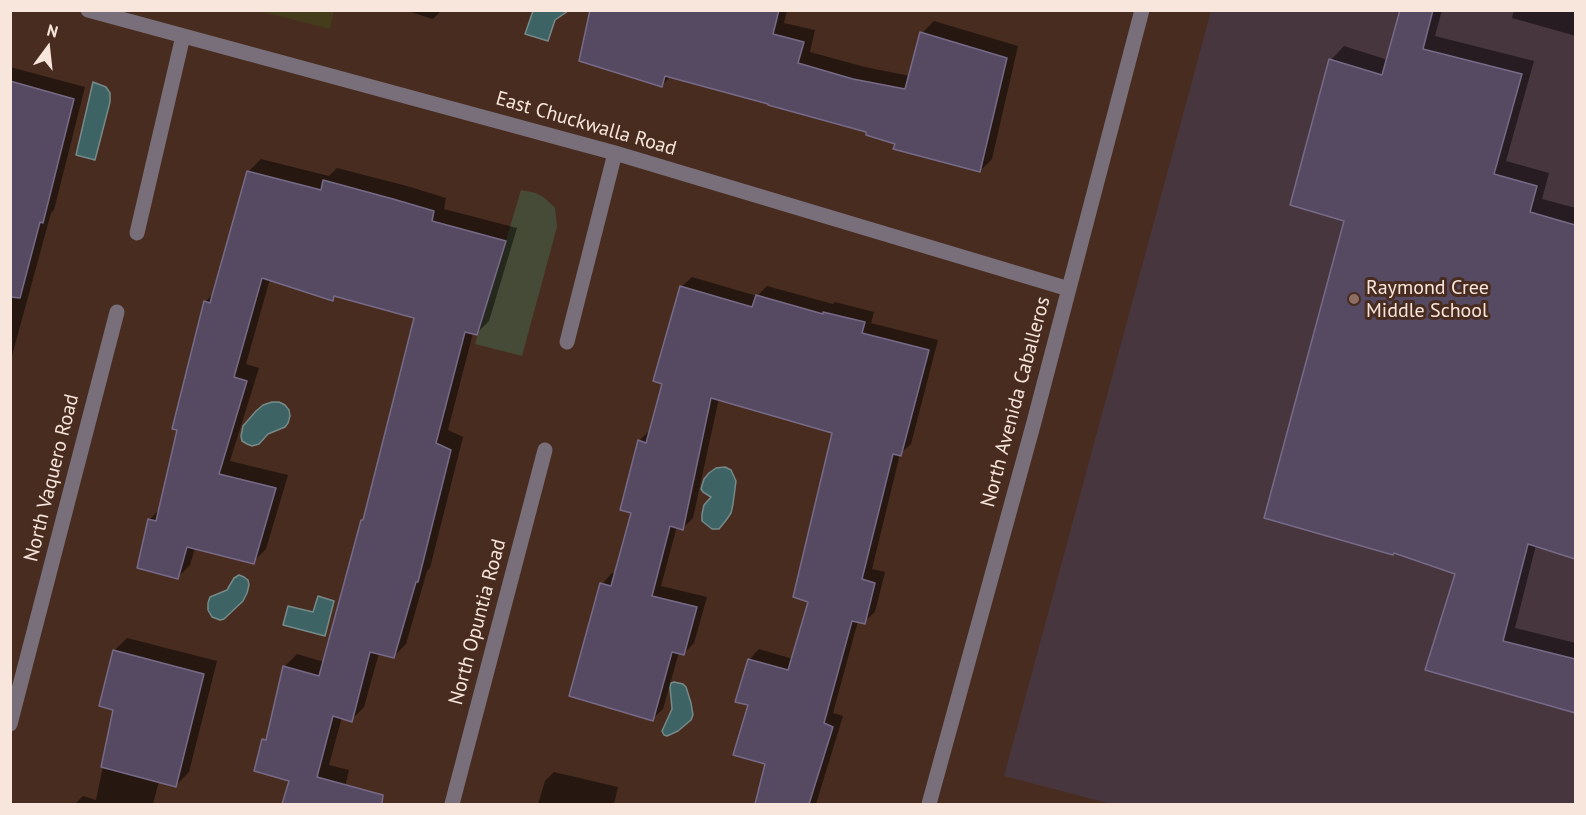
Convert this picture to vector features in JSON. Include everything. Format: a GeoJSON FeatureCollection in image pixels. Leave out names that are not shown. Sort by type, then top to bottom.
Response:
{"type":"FeatureCollection","features":[{"type":"Feature","properties":{"kind":"street","name":"East Chuckwalla Road"},"geometry":{"type":"LineString","coordinates":[[88,10],[615,153],[1069,289]]}},
{"type":"Feature","properties":{"kind":"street","name":"North Avenida Caballeros"},"geometry":{"type":"LineString","coordinates":[[929,804],[1034,422],[1142,10]]}},
{"type":"Feature","properties":{"kind":"street"},"geometry":{"type":"LineString","coordinates":[[136,233],[183,36]]}},
{"type":"Feature","properties":{"kind":"street"},"geometry":{"type":"LineString","coordinates":[[567,342],[615,153]]}},
{"type":"Feature","properties":{"kind":"street","name":"North Vaquero Road"},"geometry":{"type":"LineString","coordinates":[[10,724],[117,312]]}},
{"type":"Feature","properties":{"kind":"street","name":"North Opuntia Road"},"geometry":{"type":"LineString","coordinates":[[452,804],[545,450]]}},
{"type":"Feature","properties":{"kind":"shaded area","name":"Raymond Cree Middle School"},"geometry":{"type":"Polygon","coordinates":[[[1211,11],[1575,11],[1575,804],[1111,804],[1004,776],[1211,11]]]}},
{"type":"Feature","properties":{"kind":"green space"},"geometry":{"type":"Polygon","coordinates":[[[521,190],[536,193],[555,208],[557,227],[522,356],[475,344],[521,190]]]}},
{"type":"Feature","properties":{"kind":"sand"},"geometry":{"type":"Polygon","coordinates":[[[259,10],[334,11],[330,29],[259,10]]]}},
{"type":"Feature","properties":{"kind":"water"},"geometry":{"type":"Polygon","coordinates":[[[533,10],[568,11],[555,20],[548,41],[525,34],[533,10]]]}},
{"type":"Feature","properties":{"kind":"water"},"geometry":{"type":"Polygon","coordinates":[[[93,82],[106,87],[110,93],[110,102],[95,160],[76,155],[93,82]]]}},
{"type":"Feature","properties":{"kind":"water"},"geometry":{"type":"Polygon","coordinates":[[[279,402],[289,410],[290,416],[285,427],[268,434],[259,444],[252,446],[242,441],[243,426],[263,405],[279,402]]]}},
{"type":"Feature","properties":{"kind":"water"},"geometry":{"type":"Polygon","coordinates":[[[725,467],[731,470],[736,481],[733,504],[731,513],[719,529],[712,529],[702,521],[704,505],[711,497],[701,489],[709,473],[716,468],[725,467]]]}},
{"type":"Feature","properties":{"kind":"water"},"geometry":{"type":"Polygon","coordinates":[[[239,575],[248,580],[249,585],[243,601],[224,619],[212,617],[208,610],[210,597],[227,590],[234,578],[239,575]]]}},
{"type":"Feature","properties":{"kind":"water"},"geometry":{"type":"Polygon","coordinates":[[[318,596],[334,601],[325,636],[283,625],[288,606],[313,612],[318,596]]]}},
{"type":"Feature","properties":{"kind":"water"},"geometry":{"type":"Polygon","coordinates":[[[674,682],[686,687],[693,715],[691,720],[678,731],[667,736],[662,731],[672,709],[670,687],[674,682]]]}},
{"type":"Feature","properties":{"kind":"building"},"geometry":{"type":"Polygon","coordinates":[[[590,10],[779,10],[773,34],[804,42],[798,63],[853,79],[905,89],[920,32],[1007,58],[980,172],[893,149],[895,144],[866,135],[866,132],[768,104],[665,76],[662,87],[579,61],[590,10]]]}},
{"type":"Feature","properties":{"kind":"building"},"geometry":{"type":"Polygon","coordinates":[[[1400,10],[1433,10],[1423,49],[1522,74],[1494,174],[1537,186],[1530,212],[1575,225],[1575,559],[1528,544],[1503,641],[1575,659],[1575,713],[1425,670],[1455,574],[1394,553],[1393,555],[1264,518],[1344,221],[1290,205],[1329,59],[1382,75],[1400,10]]]}},
{"type":"Feature","properties":{"kind":"building"},"geometry":{"type":"Polygon","coordinates":[[[10,81],[74,99],[43,223],[40,222],[20,298],[10,297],[10,81]]]}},
{"type":"Feature","properties":{"kind":"building"},"geometry":{"type":"Polygon","coordinates":[[[247,171],[321,190],[323,180],[434,211],[432,221],[506,241],[477,335],[465,332],[436,443],[451,450],[418,582],[416,582],[394,658],[370,652],[352,722],[333,716],[317,777],[383,795],[382,804],[282,804],[289,781],[254,771],[262,739],[266,740],[283,666],[319,676],[361,520],[363,520],[414,318],[334,296],[333,301],[262,278],[234,377],[247,381],[219,474],[276,488],[254,564],[187,547],[178,579],[137,568],[148,519],[156,521],[177,430],[172,429],[204,301],[210,303],[247,171]]]}},
{"type":"Feature","properties":{"kind":"building"},"geometry":{"type":"Polygon","coordinates":[[[680,286],[752,307],[756,295],[823,314],[823,312],[865,322],[862,333],[929,350],[901,456],[893,454],[862,579],[875,583],[865,624],[852,621],[824,723],[833,727],[809,804],[755,804],[765,764],[733,755],[748,705],[735,702],[748,659],[788,670],[808,602],[793,597],[832,433],[711,398],[683,530],[670,526],[652,596],[697,607],[684,655],[672,652],[653,721],[569,696],[600,583],[611,586],[631,513],[620,510],[638,440],[646,443],[662,384],[653,381],[680,286]]]}},
{"type":"Feature","properties":{"kind":"building"},"geometry":{"type":"Polygon","coordinates":[[[113,650],[204,674],[176,787],[101,767],[113,710],[99,706],[113,650]]]}},
{"type":"Feature","properties":{"kind":"place","name":"Raymond Cree Middle School"},"geometry":{"type":"Point","coordinates":[1354,299]}}]}
